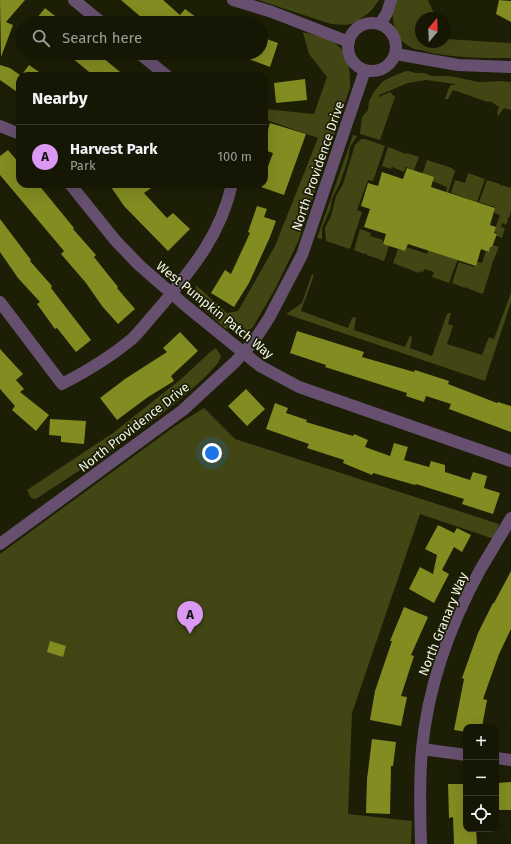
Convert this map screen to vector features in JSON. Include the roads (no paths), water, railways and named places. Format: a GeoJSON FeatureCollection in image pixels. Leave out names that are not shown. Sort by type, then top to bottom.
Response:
{"type":"FeatureCollection","features":[{"type":"Feature","properties":{"kind":"street"},"geometry":{"type":"LineString","coordinates":[[74,0],[93,16]]}},
{"type":"Feature","properties":{"kind":"street"},"geometry":{"type":"LineString","coordinates":[[233,0],[272,12],[349,42]]}},
{"type":"Feature","properties":{"kind":"street"},"geometry":{"type":"LineString","coordinates":[[380,24],[387,13],[391,0]]}},
{"type":"Feature","properties":{"kind":"street"},"geometry":{"type":"LineString","coordinates":[[364,24],[380,24],[387,28],[396,41],[396,54],[386,67],[372,71],[365,70],[353,62],[348,49],[349,42],[357,28],[364,24]]}},
{"type":"Feature","properties":{"kind":"street"},"geometry":{"type":"LineString","coordinates":[[396,54],[458,65],[511,67]]}},
{"type":"Feature","properties":{"kind":"street"},"geometry":{"type":"LineString","coordinates":[[148,60],[162,72]]}},
{"type":"Feature","properties":{"kind":"street","name":"North Providence Drive"},"geometry":{"type":"LineString","coordinates":[[0,544],[37,519],[183,410],[235,362],[254,341],[269,318],[302,255],[365,70]]}},
{"type":"Feature","properties":{"kind":"street"},"geometry":{"type":"LineString","coordinates":[[0,126],[16,132]]}},
{"type":"Feature","properties":{"kind":"street","name":"West Pumpkin Patch Way"},"geometry":{"type":"LineString","coordinates":[[73,188],[115,240],[138,265],[171,294],[260,366],[299,387],[511,460]]}},
{"type":"Feature","properties":{"kind":"street"},"geometry":{"type":"LineString","coordinates":[[0,302],[62,384],[95,367],[134,337],[197,262],[215,231],[231,188]]}},
{"type":"Feature","properties":{"kind":"street","name":"North Granary Way"},"geometry":{"type":"LineString","coordinates":[[421,844],[420,800],[422,749],[431,696],[446,646],[479,572],[511,518]]}},
{"type":"Feature","properties":{"kind":"street"},"geometry":{"type":"LineString","coordinates":[[422,749],[463,755]]}},
{"type":"Feature","properties":{"kind":"street"},"geometry":{"type":"LineString","coordinates":[[499,758],[511,760]]}},
{"type":"Feature","properties":{"kind":"place","name":"Harvest Park"},"geometry":{"type":"Point","coordinates":[190,634]}}]}
